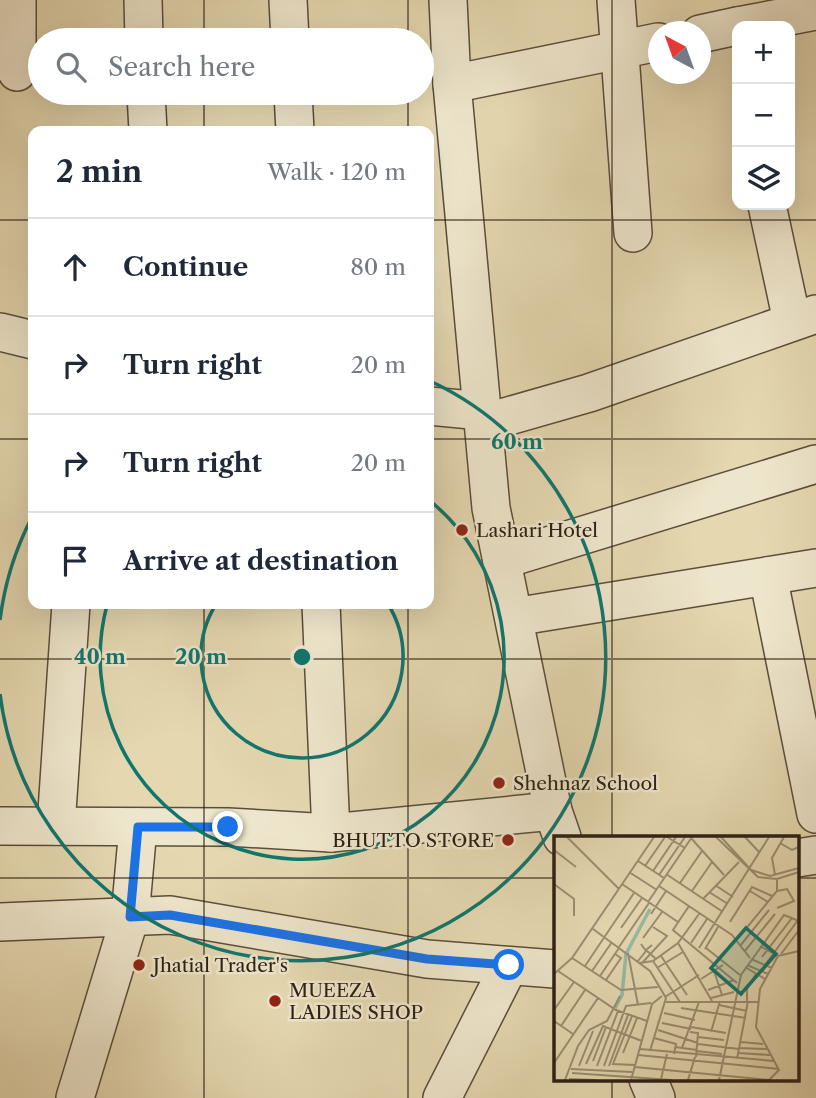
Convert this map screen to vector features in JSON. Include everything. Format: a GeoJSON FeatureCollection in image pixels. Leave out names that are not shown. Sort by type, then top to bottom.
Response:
{"type":"FeatureCollection","features":[{"type":"Feature","properties":{"kind":"street"},"geometry":{"type":"LineString","coordinates":[[17,0],[17,72]]}},
{"type":"Feature","properties":{"kind":"street"},"geometry":{"type":"LineString","coordinates":[[143,0],[144,28]]}},
{"type":"Feature","properties":{"kind":"street"},"geometry":{"type":"LineString","coordinates":[[288,0],[289,28]]}},
{"type":"Feature","properties":{"kind":"street"},"geometry":{"type":"LineString","coordinates":[[0,826],[228,827],[331,833],[558,824],[491,508],[452,84],[448,0]]}},
{"type":"Feature","properties":{"kind":"street"},"geometry":{"type":"LineString","coordinates":[[616,0],[632,233]]}},
{"type":"Feature","properties":{"kind":"street"},"geometry":{"type":"LineString","coordinates":[[746,21],[816,11]]}},
{"type":"Feature","properties":{"kind":"street"},"geometry":{"type":"LineString","coordinates":[[711,31],[732,25]]}},
{"type":"Feature","properties":{"kind":"street"},"geometry":{"type":"LineString","coordinates":[[452,84],[648,44]]}},
{"type":"Feature","properties":{"kind":"street"},"geometry":{"type":"LineString","coordinates":[[147,105],[148,126]]}},
{"type":"Feature","properties":{"kind":"street"},"geometry":{"type":"LineString","coordinates":[[294,105],[295,126]]}},
{"type":"Feature","properties":{"kind":"street"},"geometry":{"type":"LineString","coordinates":[[434,407],[483,417],[589,393],[804,317],[769,210]]}},
{"type":"Feature","properties":{"kind":"street"},"geometry":{"type":"LineString","coordinates":[[0,332],[28,339]]}},
{"type":"Feature","properties":{"kind":"street"},"geometry":{"type":"LineString","coordinates":[[502,560],[816,464]]}},
{"type":"Feature","properties":{"kind":"street"},"geometry":{"type":"LineString","coordinates":[[514,617],[816,568]]}},
{"type":"Feature","properties":{"kind":"street"},"geometry":{"type":"LineString","coordinates":[[768,576],[809,742],[816,814]]}},
{"type":"Feature","properties":{"kind":"street"},"geometry":{"type":"LineString","coordinates":[[56,826],[71,609]]}},
{"type":"Feature","properties":{"kind":"street"},"geometry":{"type":"LineString","coordinates":[[321,609],[331,833]]}},
{"type":"Feature","properties":{"kind":"street"},"geometry":{"type":"LineString","coordinates":[[75,1098],[130,917],[138,827]]}},
{"type":"Feature","properties":{"kind":"street"},"geometry":{"type":"LineString","coordinates":[[798,858],[816,855]]}},
{"type":"Feature","properties":{"kind":"street"},"geometry":{"type":"LineString","coordinates":[[0,922],[170,915],[427,959],[554,970]]}},
{"type":"Feature","properties":{"kind":"street"},"geometry":{"type":"LineString","coordinates":[[442,1098],[509,965]]}},
{"type":"Feature","properties":{"kind":"street"},"geometry":{"type":"LineString","coordinates":[[648,1080],[656,1098]]}},
{"type":"Feature","properties":{"kind":"place","name":"Lashari Hotel"},"geometry":{"type":"Point","coordinates":[462,530]}},
{"type":"Feature","properties":{"kind":"place","name":"Shehnaz School"},"geometry":{"type":"Point","coordinates":[499,783]}},
{"type":"Feature","properties":{"kind":"place","name":"BHUTTO STORE"},"geometry":{"type":"Point","coordinates":[508,840]}},
{"type":"Feature","properties":{"kind":"place","name":"Jhatial Trader's"},"geometry":{"type":"Point","coordinates":[139,965]}},
{"type":"Feature","properties":{"kind":"place","name":"MUEEZA LADIES SHOP"},"geometry":{"type":"Point","coordinates":[275,1001]}},
{"type":"Feature","properties":{"kind":"route"},"geometry":{"type":"LineString","coordinates":[[228,827],[138,827],[130,917],[170,915],[427,959],[509,965]]}}]}
